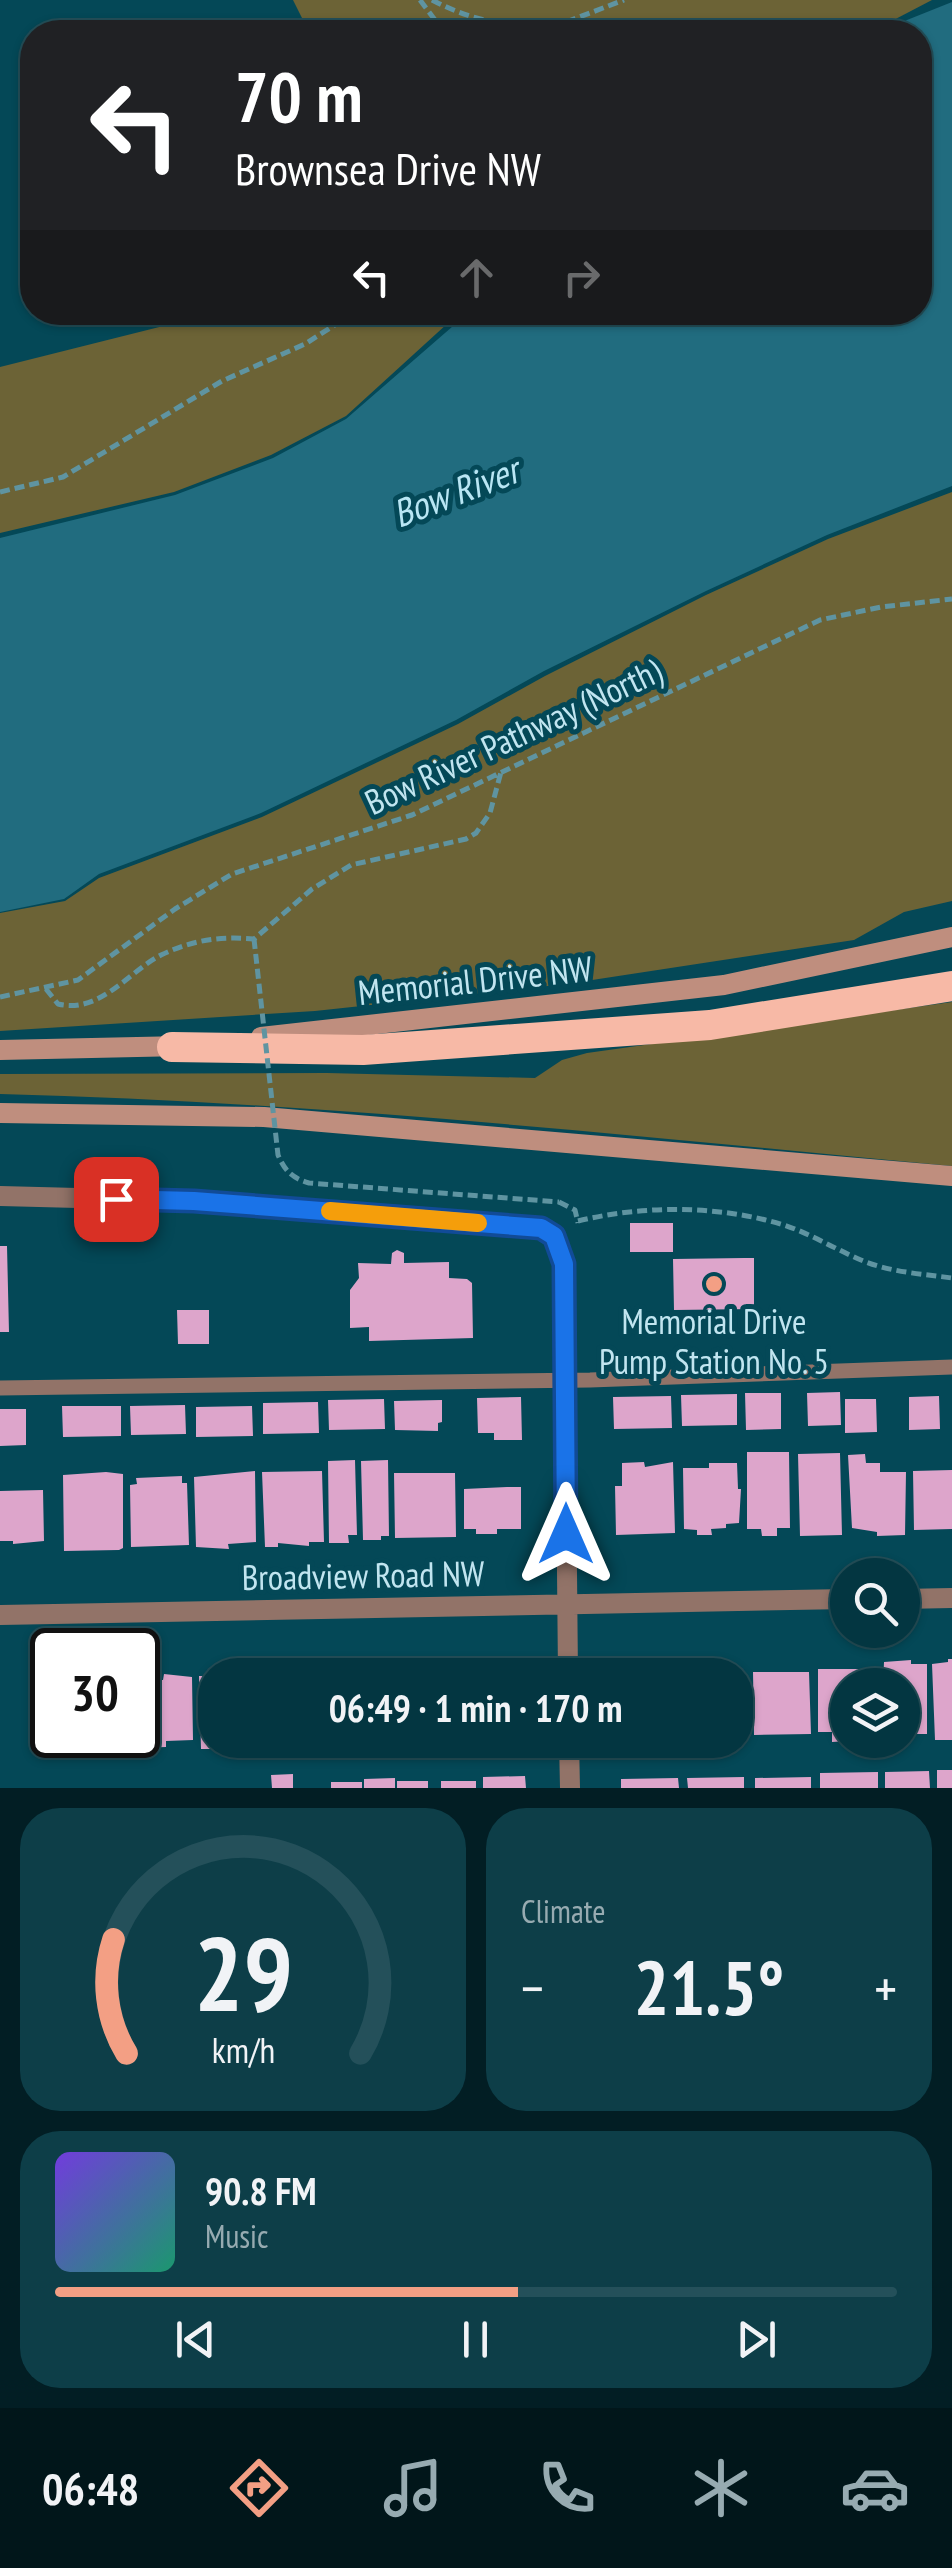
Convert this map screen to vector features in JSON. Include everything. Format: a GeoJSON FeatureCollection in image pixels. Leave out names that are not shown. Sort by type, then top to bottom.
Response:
{"type":"FeatureCollection","features":[{"type":"Feature","properties":{"kind":"highway"},"geometry":{"type":"LineString","coordinates":[[172,1047],[362,1050],[710,1024],[952,986]]}},
{"type":"Feature","properties":{"kind":"main road","name":"Memorial Drive NW"},"geometry":{"type":"LineString","coordinates":[[0,1050],[172,1047],[724,985],[952,937]]}},
{"type":"Feature","properties":{"kind":"main road"},"geometry":{"type":"LineString","coordinates":[[0,1113],[264,1117],[952,1176]]}},
{"type":"Feature","properties":{"kind":"street"},"geometry":{"type":"LineString","coordinates":[[0,1196],[194,1201],[541,1228],[554,1236],[564,1264],[568,1658]]}},
{"type":"Feature","properties":{"kind":"street"},"geometry":{"type":"LineString","coordinates":[[920,1598],[952,1598]]}},
{"type":"Feature","properties":{"kind":"street","name":"Broadview Road NW"},"geometry":{"type":"LineString","coordinates":[[0,1615],[830,1599]]}},
{"type":"Feature","properties":{"kind":"street"},"geometry":{"type":"LineString","coordinates":[[569,1758],[570,1788]]}},
{"type":"Feature","properties":{"kind":"lane"},"geometry":{"type":"LineString","coordinates":[[0,1388],[566,1381],[952,1368]]}},
{"type":"Feature","properties":{"kind":"path"},"geometry":{"type":"LineString","coordinates":[[432,0],[481,20]]}},
{"type":"Feature","properties":{"kind":"path"},"geometry":{"type":"LineString","coordinates":[[572,20],[624,0]]}},
{"type":"Feature","properties":{"kind":"path"},"geometry":{"type":"LineString","coordinates":[[0,492],[63,476],[222,382],[306,344],[335,325]]}},
{"type":"Feature","properties":{"kind":"path","name":"Bow River Pathway (North)"},"geometry":{"type":"LineString","coordinates":[[0,998],[78,980],[175,909],[232,874],[412,816],[820,620],[881,607],[952,599]]}},
{"type":"Feature","properties":{"kind":"path"},"geometry":{"type":"LineString","coordinates":[[46,989],[58,1004],[80,1006],[100,998],[159,956],[178,948],[212,938],[254,939],[312,889],[351,865],[466,839],[484,824],[501,772]]}},
{"type":"Feature","properties":{"kind":"path"},"geometry":{"type":"LineString","coordinates":[[254,939],[278,1156],[295,1179],[560,1202]]}},
{"type":"Feature","properties":{"kind":"path"},"geometry":{"type":"LineString","coordinates":[[578,1221],[640,1209],[763,1220],[788,1226],[864,1262],[952,1278]]}},
{"type":"Feature","properties":{"kind":"shaded area"},"geometry":{"type":"Polygon","coordinates":[[[293,0],[932,0],[894,20],[303,20],[293,0]]]}},
{"type":"Feature","properties":{"kind":"shaded area"},"geometry":{"type":"Polygon","coordinates":[[[167,325],[446,325],[346,416],[271,455],[174,492],[0,533],[0,367],[167,325]]]}},
{"type":"Feature","properties":{"kind":"shaded area"},"geometry":{"type":"Polygon","coordinates":[[[952,492],[952,901],[904,912],[854,940],[566,984],[315,1011],[0,1031],[0,913],[65,901],[99,878],[262,817],[458,724],[706,595],[828,539],[952,492]]]}},
{"type":"Feature","properties":{"kind":"shaded area"},"geometry":{"type":"Polygon","coordinates":[[[952,1002],[952,1166],[358,1112],[0,1094],[0,1074],[327,1073],[535,1078],[562,1060],[587,1053],[952,1002]]]}},
{"type":"Feature","properties":{"kind":"water","name":"Bow River"},"geometry":{"type":"Polygon","coordinates":[[[952,2],[952,486],[827,535],[706,591],[544,671],[456,720],[261,813],[99,874],[64,899],[0,912],[0,538],[175,495],[273,458],[346,419],[454,325],[932,325],[932,20],[907,20],[952,2]]]}},
{"type":"Feature","properties":{"kind":"building"},"geometry":{"type":"Polygon","coordinates":[[[630,1223],[673,1223],[673,1252],[630,1252],[630,1223]]]}},
{"type":"Feature","properties":{"kind":"building"},"geometry":{"type":"Polygon","coordinates":[[[0,1246],[7,1246],[9,1332],[0,1332],[0,1246]]]}},
{"type":"Feature","properties":{"kind":"building"},"geometry":{"type":"Polygon","coordinates":[[[392,1253],[404,1253],[404,1263],[449,1262],[449,1278],[472,1283],[473,1338],[369,1341],[369,1327],[350,1328],[350,1290],[359,1278],[358,1263],[391,1264],[392,1253]]]}},
{"type":"Feature","properties":{"kind":"building","name":"Memorial Drive Pump Station No. 5"},"geometry":{"type":"Polygon","coordinates":[[[754,1258],[754,1309],[674,1310],[673,1259],[754,1258]]]}},
{"type":"Feature","properties":{"kind":"building"},"geometry":{"type":"Polygon","coordinates":[[[177,1310],[209,1310],[209,1344],[178,1344],[177,1310]]]}},
{"type":"Feature","properties":{"kind":"building"},"geometry":{"type":"Polygon","coordinates":[[[840,1392],[841,1425],[808,1426],[807,1393],[840,1392]]]}},
{"type":"Feature","properties":{"kind":"building"},"geometry":{"type":"Polygon","coordinates":[[[745,1393],[781,1393],[781,1429],[746,1430],[745,1393]]]}},
{"type":"Feature","properties":{"kind":"building"},"geometry":{"type":"Polygon","coordinates":[[[737,1394],[737,1425],[682,1426],[681,1395],[737,1394]]]}},
{"type":"Feature","properties":{"kind":"building"},"geometry":{"type":"Polygon","coordinates":[[[671,1396],[672,1428],[614,1429],[613,1397],[671,1396]]]}},
{"type":"Feature","properties":{"kind":"building"},"geometry":{"type":"Polygon","coordinates":[[[939,1396],[940,1429],[909,1430],[909,1397],[939,1396]]]}},
{"type":"Feature","properties":{"kind":"building"},"geometry":{"type":"Polygon","coordinates":[[[521,1397],[522,1440],[494,1440],[494,1433],[478,1433],[477,1398],[521,1397]]]}},
{"type":"Feature","properties":{"kind":"building"},"geometry":{"type":"Polygon","coordinates":[[[384,1399],[385,1429],[329,1430],[328,1400],[384,1399]]]}},
{"type":"Feature","properties":{"kind":"building"},"geometry":{"type":"Polygon","coordinates":[[[845,1399],[876,1399],[877,1432],[845,1433],[845,1399]]]}},
{"type":"Feature","properties":{"kind":"building"},"geometry":{"type":"Polygon","coordinates":[[[442,1400],[438,1431],[395,1430],[394,1401],[442,1400]]]}},
{"type":"Feature","properties":{"kind":"building"},"geometry":{"type":"Polygon","coordinates":[[[318,1402],[319,1433],[263,1434],[263,1403],[318,1402]]]}},
{"type":"Feature","properties":{"kind":"building"},"geometry":{"type":"Polygon","coordinates":[[[185,1405],[186,1434],[131,1435],[130,1406],[185,1405]]]}},
{"type":"Feature","properties":{"kind":"building"},"geometry":{"type":"Polygon","coordinates":[[[62,1406],[121,1406],[121,1436],[63,1437],[62,1406]]]}},
{"type":"Feature","properties":{"kind":"building"},"geometry":{"type":"Polygon","coordinates":[[[252,1406],[253,1436],[196,1437],[196,1407],[252,1406]]]}},
{"type":"Feature","properties":{"kind":"building"},"geometry":{"type":"Polygon","coordinates":[[[0,1409],[26,1409],[26,1445],[0,1446],[0,1409]]]}},
{"type":"Feature","properties":{"kind":"building"},"geometry":{"type":"Polygon","coordinates":[[[747,1452],[789,1452],[790,1528],[777,1528],[777,1536],[762,1536],[761,1529],[747,1529],[747,1452]]]}},
{"type":"Feature","properties":{"kind":"building"},"geometry":{"type":"Polygon","coordinates":[[[840,1453],[842,1535],[800,1536],[798,1454],[840,1453]]]}},
{"type":"Feature","properties":{"kind":"building"},"geometry":{"type":"Polygon","coordinates":[[[865,1454],[866,1463],[880,1463],[880,1472],[906,1472],[905,1535],[877,1536],[877,1532],[852,1528],[848,1455],[865,1454]]]}},
{"type":"Feature","properties":{"kind":"building"},"geometry":{"type":"Polygon","coordinates":[[[355,1460],[357,1535],[348,1535],[349,1543],[329,1543],[328,1461],[355,1460]]]}},
{"type":"Feature","properties":{"kind":"building"},"geometry":{"type":"Polygon","coordinates":[[[388,1460],[389,1536],[363,1540],[361,1461],[388,1460]]]}},
{"type":"Feature","properties":{"kind":"building"},"geometry":{"type":"Polygon","coordinates":[[[644,1462],[645,1467],[673,1462],[675,1533],[616,1535],[615,1486],[622,1486],[622,1463],[644,1462]]]}},
{"type":"Feature","properties":{"kind":"building"},"geometry":{"type":"Polygon","coordinates":[[[709,1463],[737,1463],[741,1489],[739,1523],[711,1529],[712,1535],[697,1535],[697,1530],[684,1529],[683,1468],[709,1468],[709,1463]]]}},
{"type":"Feature","properties":{"kind":"building"},"geometry":{"type":"Polygon","coordinates":[[[952,1470],[952,1529],[914,1530],[913,1471],[952,1470]]]}},
{"type":"Feature","properties":{"kind":"building"},"geometry":{"type":"Polygon","coordinates":[[[255,1471],[256,1542],[228,1544],[229,1549],[196,1547],[194,1477],[255,1471]]]}},
{"type":"Feature","properties":{"kind":"building"},"geometry":{"type":"Polygon","coordinates":[[[322,1471],[324,1542],[265,1547],[262,1472],[322,1471]]]}},
{"type":"Feature","properties":{"kind":"building"},"geometry":{"type":"Polygon","coordinates":[[[394,1473],[455,1473],[456,1537],[395,1538],[394,1473]]]}},
{"type":"Feature","properties":{"kind":"building"},"geometry":{"type":"Polygon","coordinates":[[[123,1474],[123,1548],[64,1551],[63,1475],[123,1474]]]}},
{"type":"Feature","properties":{"kind":"building"},"geometry":{"type":"Polygon","coordinates":[[[182,1476],[182,1483],[187,1483],[189,1545],[131,1547],[130,1485],[137,1484],[136,1478],[182,1476]]]}},
{"type":"Feature","properties":{"kind":"building"},"geometry":{"type":"Polygon","coordinates":[[[521,1487],[521,1529],[476,1534],[476,1529],[464,1529],[464,1489],[521,1487]]]}},
{"type":"Feature","properties":{"kind":"building"},"geometry":{"type":"Polygon","coordinates":[[[43,1490],[44,1541],[0,1541],[0,1491],[43,1490]]]}},
{"type":"Feature","properties":{"kind":"building"},"geometry":{"type":"Polygon","coordinates":[[[952,1659],[952,1740],[935,1740],[932,1664],[952,1659]]]}},
{"type":"Feature","properties":{"kind":"building"},"geometry":{"type":"Polygon","coordinates":[[[911,1660],[911,1664],[927,1664],[927,1734],[920,1734],[920,1668],[884,1668],[884,1662],[911,1660]]]}},
{"type":"Feature","properties":{"kind":"building"},"geometry":{"type":"Polygon","coordinates":[[[818,1669],[830,1669],[830,1732],[818,1732],[818,1669]]]}},
{"type":"Feature","properties":{"kind":"building"},"geometry":{"type":"Polygon","coordinates":[[[753,1672],[809,1672],[811,1734],[754,1735],[753,1672]]]}},
{"type":"Feature","properties":{"kind":"building"},"geometry":{"type":"Polygon","coordinates":[[[164,1674],[192,1677],[193,1740],[166,1741],[166,1747],[160,1747],[160,1680],[164,1674]]]}},
{"type":"Feature","properties":{"kind":"building"},"geometry":{"type":"Polygon","coordinates":[[[937,1770],[952,1770],[952,1788],[937,1788],[937,1770]]]}},
{"type":"Feature","properties":{"kind":"building"},"geometry":{"type":"Polygon","coordinates":[[[929,1771],[930,1788],[885,1788],[885,1772],[929,1771]]]}},
{"type":"Feature","properties":{"kind":"building"},"geometry":{"type":"Polygon","coordinates":[[[878,1772],[878,1788],[820,1788],[820,1773],[878,1772]]]}},
{"type":"Feature","properties":{"kind":"building"},"geometry":{"type":"Polygon","coordinates":[[[293,1774],[293,1788],[272,1788],[271,1775],[293,1774]]]}},
{"type":"Feature","properties":{"kind":"building"},"geometry":{"type":"Polygon","coordinates":[[[525,1776],[526,1788],[483,1788],[483,1777],[525,1776]]]}},
{"type":"Feature","properties":{"kind":"building"},"geometry":{"type":"Polygon","coordinates":[[[744,1777],[744,1788],[688,1788],[687,1778],[744,1777]]]}},
{"type":"Feature","properties":{"kind":"building"},"geometry":{"type":"Polygon","coordinates":[[[811,1777],[811,1788],[755,1788],[755,1778],[811,1777]]]}},
{"type":"Feature","properties":{"kind":"building"},"geometry":{"type":"Polygon","coordinates":[[[395,1778],[395,1788],[364,1788],[364,1779],[395,1778]]]}},
{"type":"Feature","properties":{"kind":"building"},"geometry":{"type":"Polygon","coordinates":[[[678,1778],[679,1788],[621,1788],[621,1779],[678,1778]]]}},
{"type":"Feature","properties":{"kind":"building"},"geometry":{"type":"Polygon","coordinates":[[[397,1781],[428,1781],[428,1788],[397,1788],[397,1781]]]}},
{"type":"Feature","properties":{"kind":"building"},"geometry":{"type":"Polygon","coordinates":[[[441,1781],[476,1781],[476,1788],[441,1788],[441,1781]]]}},
{"type":"Feature","properties":{"kind":"building"},"geometry":{"type":"Polygon","coordinates":[[[331,1782],[362,1782],[362,1788],[331,1788],[331,1782]]]}},
{"type":"Feature","properties":{"kind":"slow traffic"},"geometry":{"type":"LineString","coordinates":[[330,1211],[478,1223]]}},
{"type":"Feature","properties":{"kind":"place","name":"Memorial Drive Pump Station No. 5"},"geometry":{"type":"Point","coordinates":[714,1284]}},
{"type":"Feature","properties":{"kind":"route"},"geometry":{"type":"LineString","coordinates":[[116,1199],[194,1201],[541,1228],[554,1236],[564,1264],[566,1534]]}}]}
